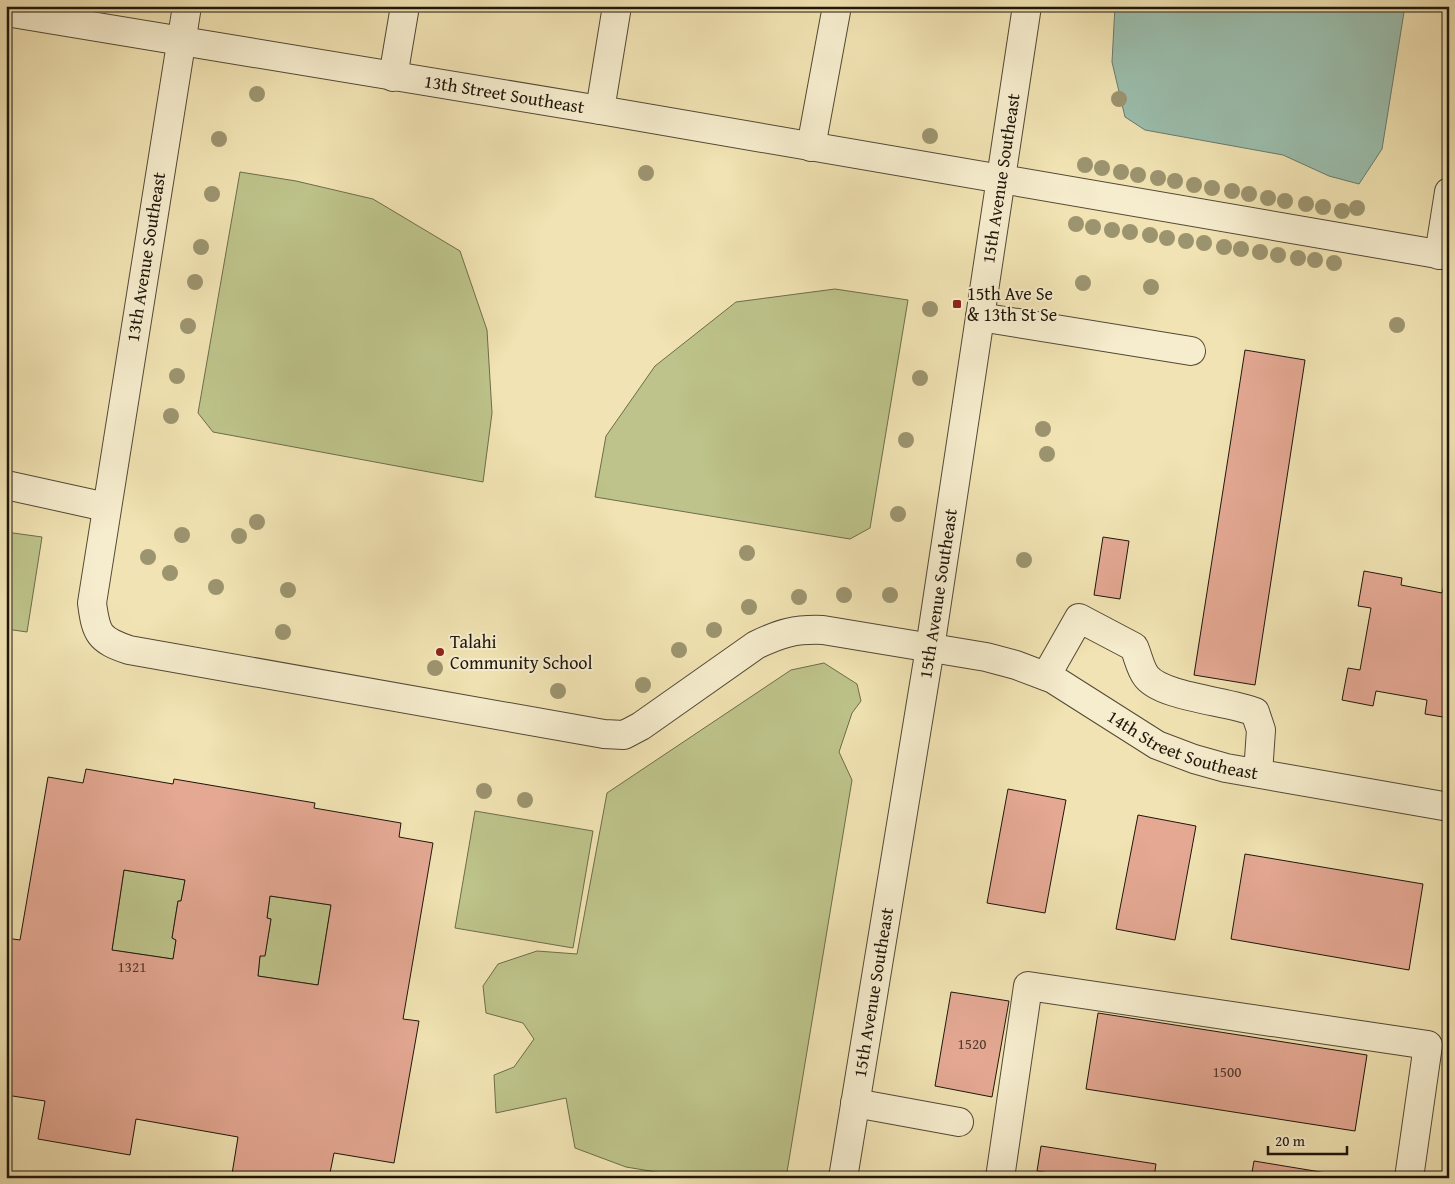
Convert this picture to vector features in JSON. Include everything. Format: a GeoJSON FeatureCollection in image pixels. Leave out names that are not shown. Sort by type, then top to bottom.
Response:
{"type":"FeatureCollection","features":[{"type":"Feature","properties":{"kind":"street","name":"13th Avenue Southeast"},"geometry":{"type":"LineString","coordinates":[[187,6],[92,603],[95,627],[109,644],[130,650],[604,734],[624,734],[641,726],[756,645],[776,635],[796,629],[823,630],[930,648]]}},
{"type":"Feature","properties":{"kind":"street"},"geometry":{"type":"LineString","coordinates":[[393,77],[405,6]]}},
{"type":"Feature","properties":{"kind":"street"},"geometry":{"type":"LineString","coordinates":[[600,110],[617,6]]}},
{"type":"Feature","properties":{"kind":"street"},"geometry":{"type":"LineString","coordinates":[[812,147],[837,6]]}},
{"type":"Feature","properties":{"kind":"street","name":"15th Avenue Southeast"},"geometry":{"type":"LineString","coordinates":[[842,1178],[930,648],[1027,6]]}},
{"type":"Feature","properties":{"kind":"street","name":"13th Street Southeast"},"geometry":{"type":"LineString","coordinates":[[6,12],[600,110],[1001,181],[1444,256]]}},
{"type":"Feature","properties":{"kind":"street"},"geometry":{"type":"LineString","coordinates":[[1444,256],[1449,192]]}},
{"type":"Feature","properties":{"kind":"street"},"geometry":{"type":"LineString","coordinates":[[980,318],[1191,351]]}},
{"type":"Feature","properties":{"kind":"street"},"geometry":{"type":"LineString","coordinates":[[6,486],[106,507]]}},
{"type":"Feature","properties":{"kind":"street"},"geometry":{"type":"LineString","coordinates":[[1046,676],[1080,618],[1134,647],[1146,676],[1169,692],[1238,704],[1255,712],[1261,730],[1258,773]]}},
{"type":"Feature","properties":{"kind":"street","name":"14th Street Southeast"},"geometry":{"type":"LineString","coordinates":[[930,648],[1016,664],[1046,676],[1157,745],[1194,760],[1449,807]]}},
{"type":"Feature","properties":{"kind":"street"},"geometry":{"type":"LineString","coordinates":[[1000,1178],[1028,986],[1428,1044],[1409,1178]]}},
{"type":"Feature","properties":{"kind":"street"},"geometry":{"type":"LineString","coordinates":[[855,1103],[959,1122]]}},
{"type":"Feature","properties":{"kind":"green space"},"geometry":{"type":"Polygon","coordinates":[[[240,172],[296,181],[373,199],[460,251],[487,330],[492,413],[483,482],[213,432],[198,413],[240,172]]]}},
{"type":"Feature","properties":{"kind":"green space"},"geometry":{"type":"Polygon","coordinates":[[[835,289],[908,300],[870,528],[850,539],[595,497],[606,436],[655,366],[736,302],[835,289]]]}},
{"type":"Feature","properties":{"kind":"green space"},"geometry":{"type":"Polygon","coordinates":[[[6,532],[42,537],[27,632],[6,629],[6,532]]]}},
{"type":"Feature","properties":{"kind":"green space"},"geometry":{"type":"Polygon","coordinates":[[[824,663],[857,684],[861,701],[852,713],[839,752],[852,780],[786,1178],[692,1178],[626,1167],[575,1148],[566,1098],[496,1113],[494,1075],[514,1067],[534,1039],[523,1023],[486,1013],[483,986],[498,964],[537,951],[577,954],[607,793],[791,670],[824,663]]]}},
{"type":"Feature","properties":{"kind":"green space"},"geometry":{"type":"Polygon","coordinates":[[[475,811],[593,831],[573,948],[455,928],[475,811]]]}},
{"type":"Feature","properties":{"kind":"green space"},"geometry":{"type":"Polygon","coordinates":[[[124,870],[185,880],[181,901],[178,901],[172,938],[176,940],[173,959],[112,950],[124,870]]]}},
{"type":"Feature","properties":{"kind":"green space"},"geometry":{"type":"Polygon","coordinates":[[[270,896],[331,905],[318,985],[258,976],[260,956],[265,955],[271,919],[267,918],[270,896]]]}},
{"type":"Feature","properties":{"kind":"shaded area"},"geometry":{"type":"Polygon","coordinates":[[[1115,6],[1405,6],[1382,149],[1359,184],[1329,176],[1283,155],[1145,130],[1125,117],[1112,62],[1115,6]]]}},
{"type":"Feature","properties":{"kind":"building"},"geometry":{"type":"Polygon","coordinates":[[[1245,350],[1305,360],[1255,685],[1194,675],[1245,350]]]}},
{"type":"Feature","properties":{"kind":"building"},"geometry":{"type":"Polygon","coordinates":[[[1103,537],[1129,541],[1120,599],[1094,595],[1103,537]]]}},
{"type":"Feature","properties":{"kind":"building"},"geometry":{"type":"Polygon","coordinates":[[[1364,571],[1402,578],[1401,585],[1442,593],[1444,585],[1449,585],[1449,718],[1425,714],[1427,700],[1376,691],[1373,706],[1342,700],[1348,668],[1360,670],[1371,608],[1358,606],[1364,571]]]}},
{"type":"Feature","properties":{"kind":"building"},"geometry":{"type":"Polygon","coordinates":[[[86,769],[173,784],[174,779],[315,803],[314,808],[401,823],[399,837],[433,843],[403,1019],[419,1021],[394,1163],[334,1153],[329,1178],[252,1178],[232,1174],[238,1137],[136,1119],[130,1155],[38,1139],[45,1101],[6,1095],[6,938],[20,940],[48,777],[83,783],[86,769]],[[124,870],[112,950],[173,959],[176,940],[172,938],[178,901],[181,901],[185,880],[124,870]],[[270,896],[267,918],[271,919],[265,956],[260,956],[258,976],[318,985],[331,905],[270,896]]]}},
{"type":"Feature","properties":{"kind":"building"},"geometry":{"type":"Polygon","coordinates":[[[1008,789],[1066,800],[1045,913],[987,903],[1008,789]]]}},
{"type":"Feature","properties":{"kind":"building"},"geometry":{"type":"Polygon","coordinates":[[[1138,815],[1196,826],[1175,940],[1116,929],[1138,815]]]}},
{"type":"Feature","properties":{"kind":"building"},"geometry":{"type":"Polygon","coordinates":[[[1245,854],[1423,884],[1409,970],[1231,939],[1245,854]]]}},
{"type":"Feature","properties":{"kind":"building"},"geometry":{"type":"Polygon","coordinates":[[[951,992],[1009,1001],[992,1097],[935,1086],[951,992]]]}},
{"type":"Feature","properties":{"kind":"building"},"geometry":{"type":"Polygon","coordinates":[[[1098,1013],[1367,1055],[1355,1131],[1086,1089],[1098,1013]]]}},
{"type":"Feature","properties":{"kind":"building"},"geometry":{"type":"Polygon","coordinates":[[[1041,1146],[1156,1164],[1154,1178],[1082,1178],[1037,1171],[1041,1146]]]}},
{"type":"Feature","properties":{"kind":"building"},"geometry":{"type":"Polygon","coordinates":[[[1254,1161],[1357,1178],[1251,1178],[1254,1161]]]}},
{"type":"Feature","properties":{"kind":"place","name":"15th Ave Se & 13th St Se"},"geometry":{"type":"Point","coordinates":[957,304]}},
{"type":"Feature","properties":{"kind":"place","name":"Talahi Community School"},"geometry":{"type":"Point","coordinates":[440,652]}}]}
